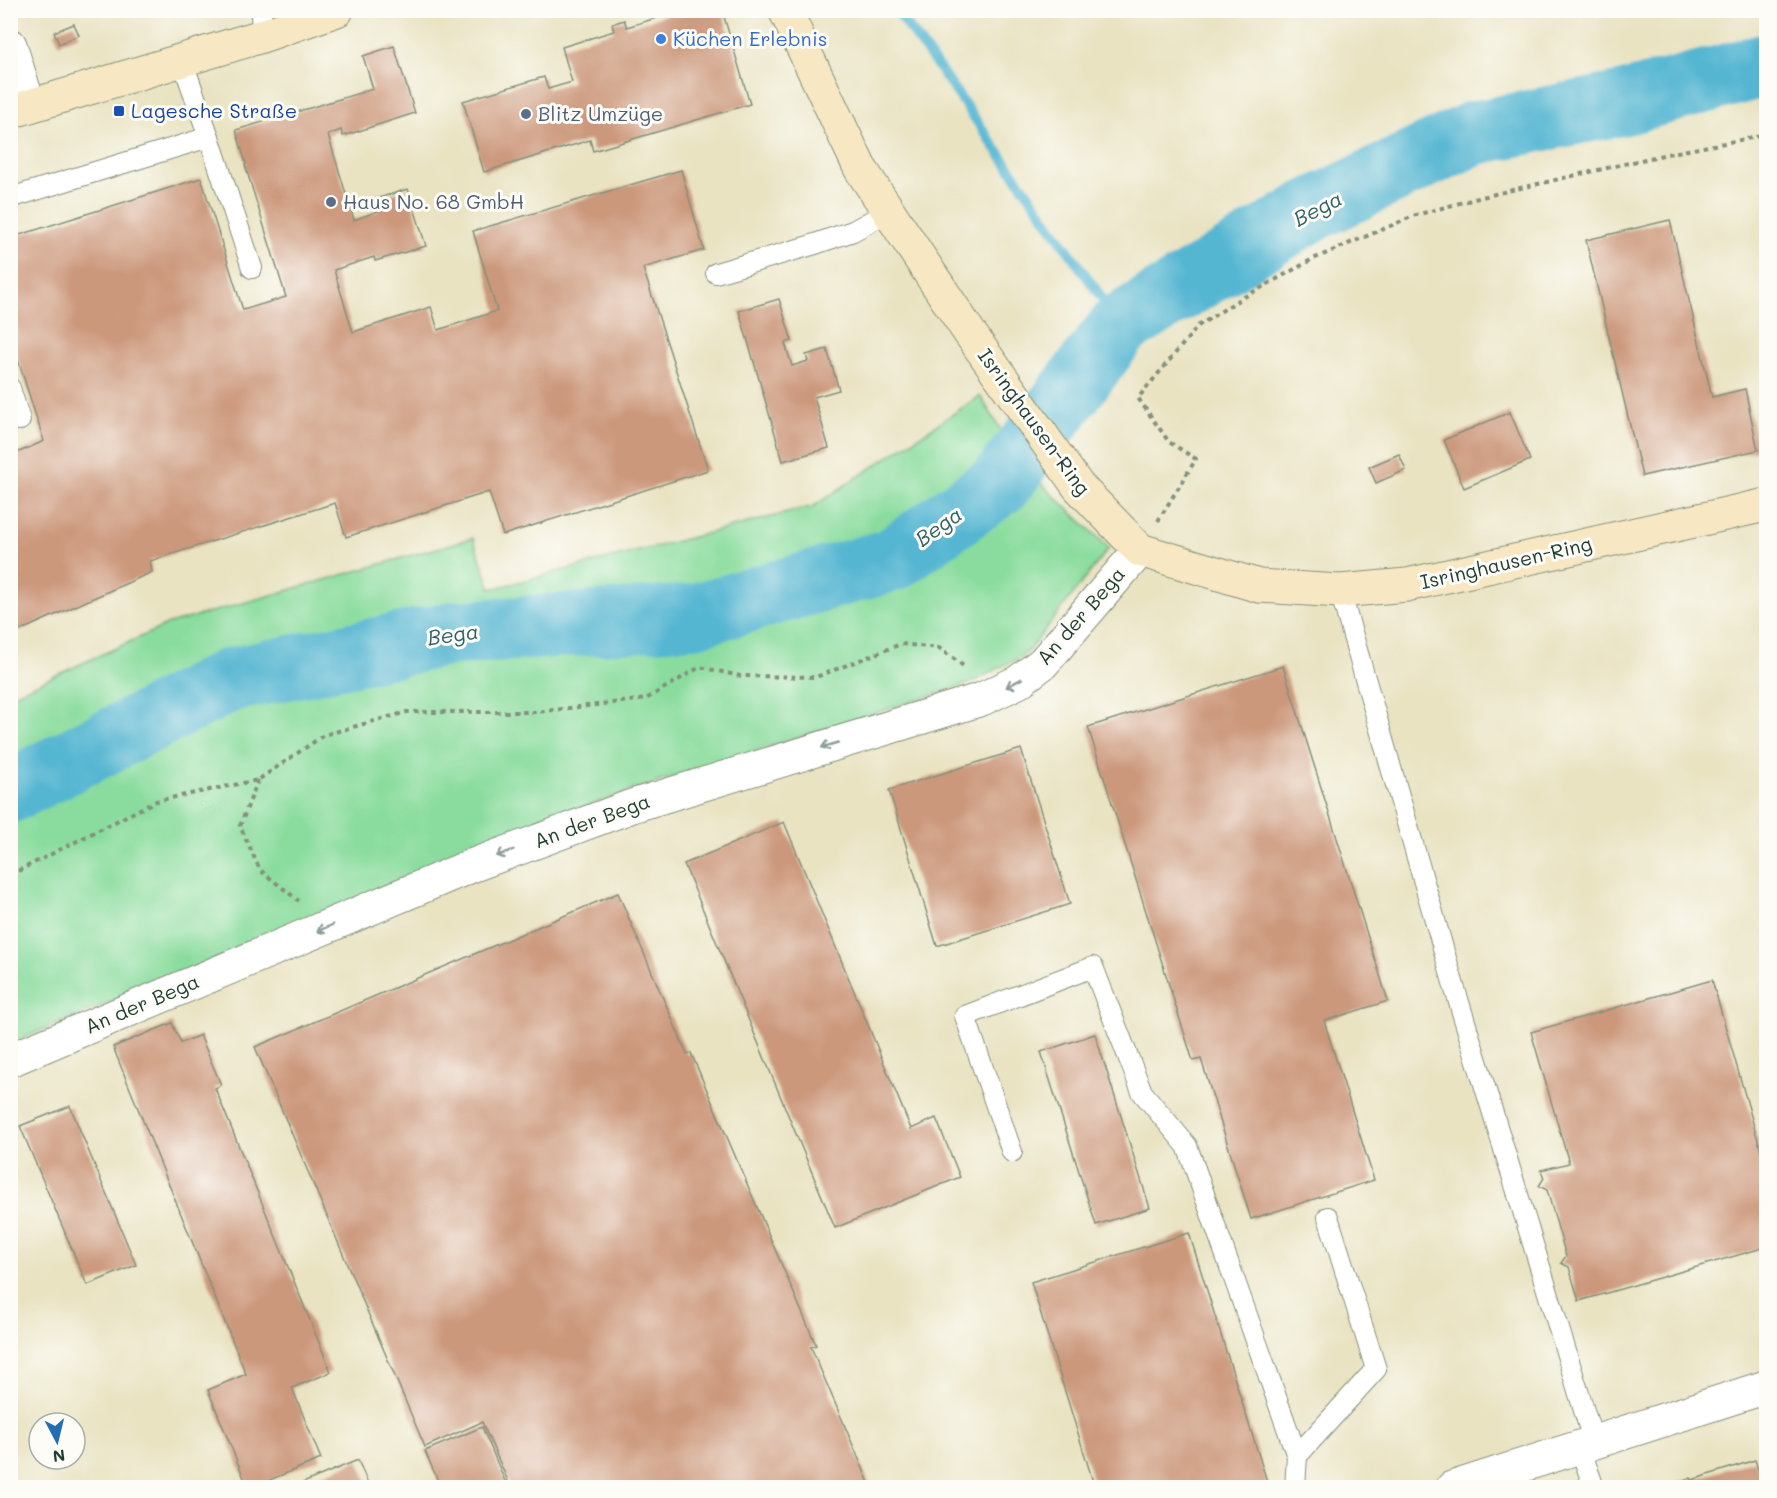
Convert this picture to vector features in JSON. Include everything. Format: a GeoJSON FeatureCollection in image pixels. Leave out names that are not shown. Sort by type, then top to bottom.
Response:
{"type":"FeatureCollection","features":[{"type":"Feature","properties":{"kind":"street"},"geometry":{"type":"LineString","coordinates":[[10,45],[20,109],[182,60],[262,23],[337,10]]}},
{"type":"Feature","properties":{"kind":"street","name":"Isringhausen-Ring"},"geometry":{"type":"LineString","coordinates":[[784,10],[860,168],[969,332],[1078,486],[1140,550],[1259,586],[1340,591],[1407,585],[1767,505]]}},
{"type":"Feature","properties":{"kind":"street","name":"An der Bega"},"geometry":{"type":"LineString","coordinates":[[10,1060],[471,866],[632,806],[982,699],[1018,682],[1043,663],[1140,550]]}},
{"type":"Feature","properties":{"kind":"street"},"geometry":{"type":"LineString","coordinates":[[1452,1488],[1767,1387]]}},
{"type":"Feature","properties":{"kind":"lane"},"geometry":{"type":"LineString","coordinates":[[182,60],[252,268]]}},
{"type":"Feature","properties":{"kind":"lane"},"geometry":{"type":"LineString","coordinates":[[10,198],[209,137]]}},
{"type":"Feature","properties":{"kind":"lane"},"geometry":{"type":"LineString","coordinates":[[716,273],[853,231],[889,211]]}},
{"type":"Feature","properties":{"kind":"lane"},"geometry":{"type":"LineString","coordinates":[[10,388],[20,420]]}},
{"type":"Feature","properties":{"kind":"lane"},"geometry":{"type":"LineString","coordinates":[[1340,591],[1587,1445],[1594,1488]]}},
{"type":"Feature","properties":{"kind":"lane"},"geometry":{"type":"LineString","coordinates":[[1012,1152],[965,1016],[1093,967],[1142,1092],[1187,1146],[1296,1456],[1295,1488]]}},
{"type":"Feature","properties":{"kind":"lane"},"geometry":{"type":"LineString","coordinates":[[1296,1456],[1376,1369],[1328,1218]]}},
{"type":"Feature","properties":{"kind":"path"},"geometry":{"type":"LineString","coordinates":[[1140,550],[1196,459],[1169,442],[1138,398],[1198,327],[1237,301],[1313,259],[1416,215],[1482,197],[1667,154],[1767,135]]}},
{"type":"Feature","properties":{"kind":"path"},"geometry":{"type":"LineString","coordinates":[[10,875],[156,801],[258,780],[324,735],[407,712],[536,712],[646,699],[700,667],[740,676],[816,676],[901,644],[939,648],[967,668]]}},
{"type":"Feature","properties":{"kind":"path"},"geometry":{"type":"LineString","coordinates":[[258,780],[240,826],[260,870],[312,912],[321,929]]}},
{"type":"Feature","properties":{"kind":"green space"},"geometry":{"type":"Polygon","coordinates":[[[980,396],[1006,438],[1044,486],[1109,548],[1026,654],[970,683],[630,791],[464,849],[326,914],[11,1043],[10,696],[169,624],[473,538],[491,589],[814,506],[980,396]]]}},
{"type":"Feature","properties":{"kind":"building"},"geometry":{"type":"Polygon","coordinates":[[[682,10],[722,10],[750,104],[593,151],[590,140],[484,172],[463,101],[544,77],[548,89],[572,82],[562,47],[614,31],[612,24],[624,20],[627,27],[682,10]]]}},
{"type":"Feature","properties":{"kind":"building"},"geometry":{"type":"Polygon","coordinates":[[[74,24],[79,35],[59,44],[54,32],[74,24]]]}},
{"type":"Feature","properties":{"kind":"building"},"geometry":{"type":"Polygon","coordinates":[[[394,46],[415,113],[343,136],[341,130],[328,135],[354,220],[378,211],[375,199],[408,189],[426,246],[375,261],[374,257],[334,270],[353,332],[431,307],[438,330],[497,311],[473,231],[681,170],[704,250],[643,268],[708,470],[503,535],[489,492],[346,537],[335,503],[150,561],[152,572],[10,635],[10,456],[44,441],[10,335],[10,238],[201,178],[243,310],[286,297],[236,130],[373,89],[363,56],[394,46]]]}},
{"type":"Feature","properties":{"kind":"building"},"geometry":{"type":"Polygon","coordinates":[[[1670,220],[1712,397],[1745,389],[1758,450],[1642,476],[1586,240],[1670,220]]]}},
{"type":"Feature","properties":{"kind":"building"},"geometry":{"type":"Polygon","coordinates":[[[779,299],[792,341],[785,343],[792,366],[808,361],[806,355],[827,349],[839,390],[814,397],[829,448],[783,461],[739,311],[779,299]]]}},
{"type":"Feature","properties":{"kind":"building"},"geometry":{"type":"Polygon","coordinates":[[[1510,412],[1530,460],[1464,488],[1444,440],[1510,412]]]}},
{"type":"Feature","properties":{"kind":"building"},"geometry":{"type":"Polygon","coordinates":[[[1399,454],[1406,470],[1376,483],[1369,467],[1399,454]]]}},
{"type":"Feature","properties":{"kind":"building"},"geometry":{"type":"Polygon","coordinates":[[[1283,666],[1388,1001],[1324,1021],[1374,1180],[1251,1219],[1201,1059],[1193,1061],[1088,727],[1283,666]]]}},
{"type":"Feature","properties":{"kind":"building"},"geometry":{"type":"Polygon","coordinates":[[[1021,749],[1070,904],[937,946],[889,790],[1021,749]]]}},
{"type":"Feature","properties":{"kind":"building"},"geometry":{"type":"Polygon","coordinates":[[[784,822],[911,1129],[936,1118],[960,1177],[835,1228],[684,864],[784,822]]]}},
{"type":"Feature","properties":{"kind":"building"},"geometry":{"type":"Polygon","coordinates":[[[618,893],[687,1054],[691,1053],[816,1345],[811,1347],[870,1485],[875,1484],[876,1488],[511,1488],[482,1422],[425,1447],[255,1047],[618,893]]]}},
{"type":"Feature","properties":{"kind":"building"},"geometry":{"type":"Polygon","coordinates":[[[1712,980],[1766,1168],[1766,1247],[1579,1301],[1569,1267],[1561,1263],[1566,1256],[1547,1190],[1539,1186],[1544,1178],[1541,1170],[1569,1163],[1531,1032],[1712,980]]]}},
{"type":"Feature","properties":{"kind":"building"},"geometry":{"type":"Polygon","coordinates":[[[172,1023],[181,1043],[200,1035],[221,1085],[215,1088],[331,1372],[292,1388],[321,1459],[250,1488],[248,1488],[208,1390],[246,1374],[113,1047],[172,1023]]]}},
{"type":"Feature","properties":{"kind":"building"},"geometry":{"type":"Polygon","coordinates":[[[1095,1034],[1150,1208],[1096,1225],[1041,1052],[1095,1034]]]}},
{"type":"Feature","properties":{"kind":"building"},"geometry":{"type":"Polygon","coordinates":[[[70,1106],[136,1265],[87,1285],[20,1126],[70,1106]]]}},
{"type":"Feature","properties":{"kind":"building"},"geometry":{"type":"Polygon","coordinates":[[[1189,1233],[1269,1488],[1095,1488],[1031,1282],[1189,1233]]]}},
{"type":"Feature","properties":{"kind":"building"},"geometry":{"type":"Polygon","coordinates":[[[482,1427],[508,1488],[441,1488],[425,1451],[482,1427]]]}},
{"type":"Feature","properties":{"kind":"building"},"geometry":{"type":"Polygon","coordinates":[[[358,1460],[370,1488],[293,1488],[293,1487],[358,1460]]]}},
{"type":"Feature","properties":{"kind":"building"},"geometry":{"type":"Polygon","coordinates":[[[1755,1460],[1764,1488],[1661,1488],[1691,1478],[1692,1480],[1755,1460]]]}},
{"type":"Feature","properties":{"kind":"waterway"},"geometry":{"type":"LineString","coordinates":[[896,10],[1121,325]]}},
{"type":"Feature","properties":{"kind":"waterway","name":"Bega"},"geometry":{"type":"LineString","coordinates":[[10,791],[230,680],[454,633],[693,616],[892,560],[1000,484],[1121,325],[1308,212],[1474,133],[1625,103],[1766,65]]}},
{"type":"Feature","properties":{"kind":"place","name":"Küchen Erlebnis"},"geometry":{"type":"Point","coordinates":[661,39]}},
{"type":"Feature","properties":{"kind":"place","name":"Lagesche Straße"},"geometry":{"type":"Point","coordinates":[119,111]}},
{"type":"Feature","properties":{"kind":"place","name":"Blitz Umzüge"},"geometry":{"type":"Point","coordinates":[526,114]}},
{"type":"Feature","properties":{"kind":"place","name":"Haus No. 68 GmbH"},"geometry":{"type":"Point","coordinates":[331,202]}}]}
